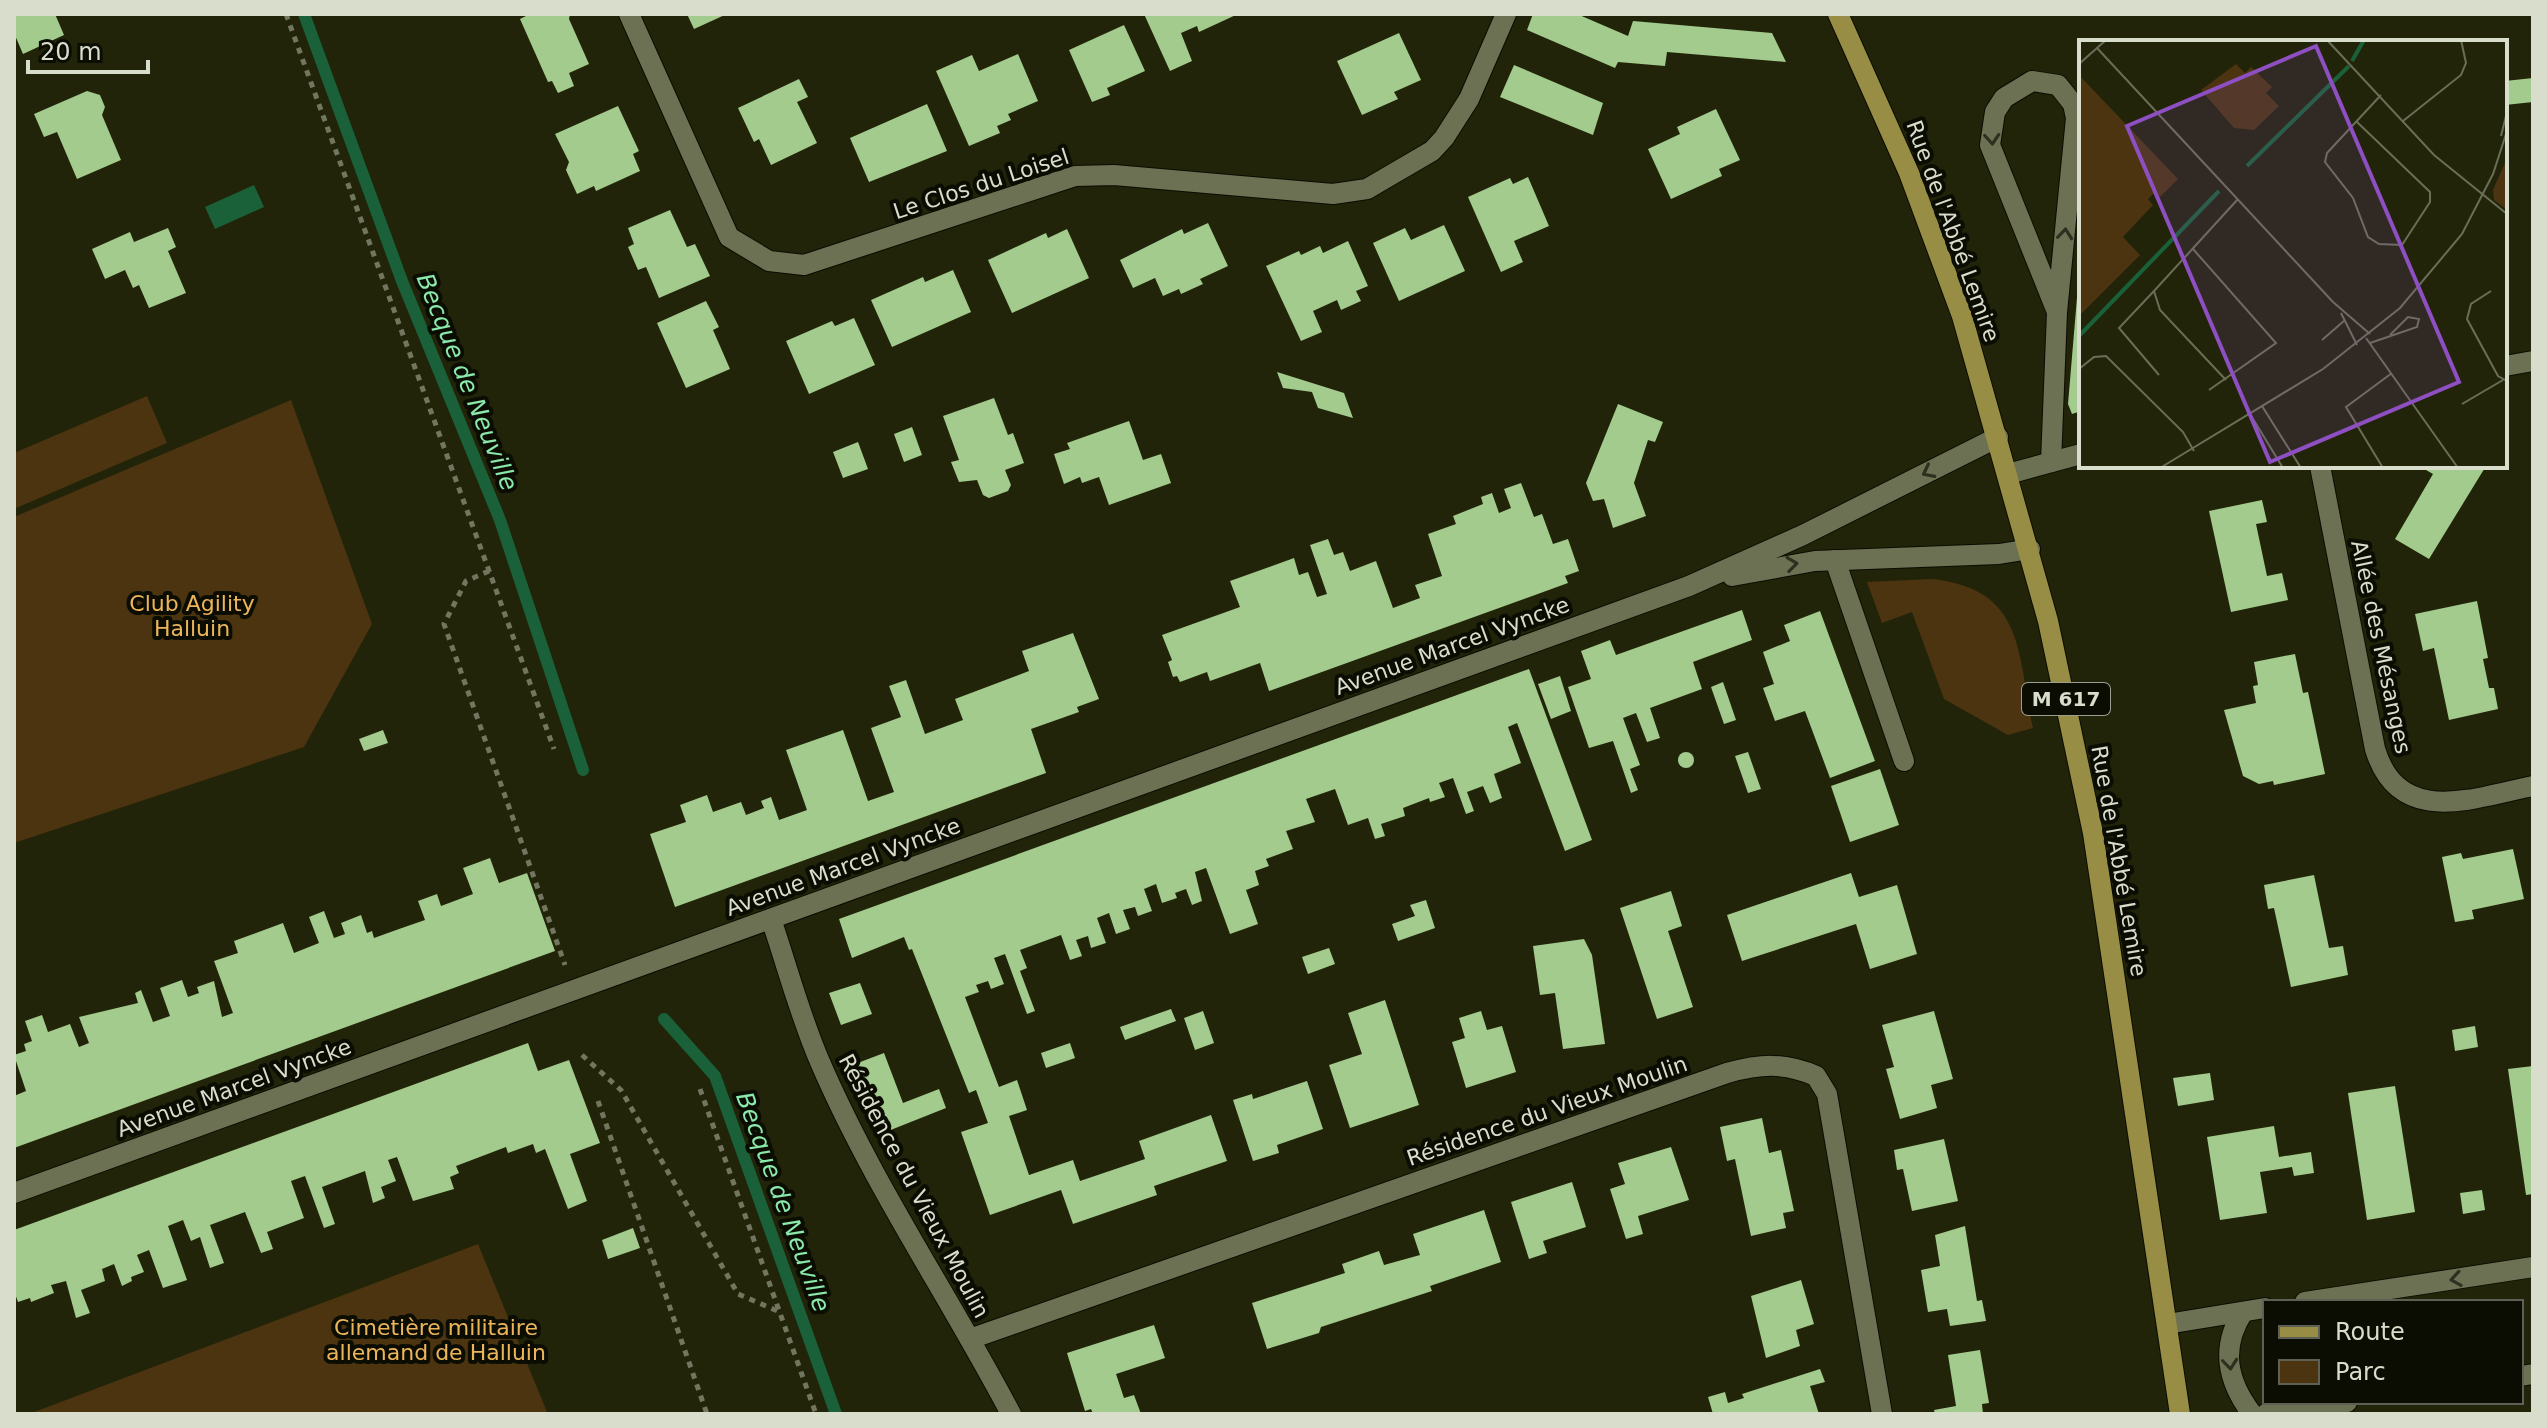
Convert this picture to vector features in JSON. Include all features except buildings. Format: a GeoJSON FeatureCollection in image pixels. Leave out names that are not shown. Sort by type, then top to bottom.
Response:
{"type":"FeatureCollection","features":[{"type":"Feature","properties":{"kind":"main road","name":"Rue de l'Abbé Lemire"},"geometry":{"type":"LineString","coordinates":[[1838,14],[1877,95],[1962,316],[2030,549],[2069,711],[2093,833],[2180,1414]]}},
{"type":"Feature","properties":{"kind":"street","name":"Le Clos du Loisel"},"geometry":{"type":"LineString","coordinates":[[629,14],[729,237],[769,261],[804,265],[1075,176],[1114,175],[1333,194],[1367,189],[1432,151],[1444,138],[1469,99],[1506,14]]}},
{"type":"Feature","properties":{"kind":"street"},"geometry":{"type":"LineString","coordinates":[[2051,462],[2057,312],[2076,118],[2073,104],[2058,85],[2032,81],[2004,98],[1995,112],[1990,145],[2057,312]]}},
{"type":"Feature","properties":{"kind":"street"},"geometry":{"type":"LineString","coordinates":[[2507,366],[2533,361]]}},
{"type":"Feature","properties":{"kind":"street","name":"Avenue Marcel Vyncke"},"geometry":{"type":"LineString","coordinates":[[14,1193],[1689,586],[1803,535],[1998,437]]}},
{"type":"Feature","properties":{"kind":"street"},"geometry":{"type":"LineString","coordinates":[[2008,474],[2079,455]]}},
{"type":"Feature","properties":{"kind":"street","name":"Allée des Mésanges"},"geometry":{"type":"LineString","coordinates":[[2320,468],[2375,749],[2389,781],[2401,792],[2438,803],[2533,786]]}},
{"type":"Feature","properties":{"kind":"street","name":"Avenue Marcel Vyncke"},"geometry":{"type":"LineString","coordinates":[[1689,586],[1778,566],[1835,560],[1999,554],[2030,549]]}},
{"type":"Feature","properties":{"kind":"street"},"geometry":{"type":"LineString","coordinates":[[1835,560],[1904,761]]}},
{"type":"Feature","properties":{"kind":"street","name":"Résidence du Vieux Moulin"},"geometry":{"type":"LineString","coordinates":[[771,919],[803,1016],[834,1093],[921,1258],[1011,1414]]}},
{"type":"Feature","properties":{"kind":"street","name":"Résidence du Vieux Moulin"},"geometry":{"type":"LineString","coordinates":[[970,1339],[1727,1073],[1756,1065],[1778,1064],[1816,1076],[1827,1094],[1882,1414]]}},
{"type":"Feature","properties":{"kind":"street"},"geometry":{"type":"LineString","coordinates":[[2318,1300],[2533,1267]]}},
{"type":"Feature","properties":{"kind":"street"},"geometry":{"type":"LineString","coordinates":[[2167,1324],[2263,1308]]}},
{"type":"Feature","properties":{"kind":"street"},"geometry":{"type":"LineString","coordinates":[[2243,1312],[2230,1338],[2229,1367],[2239,1395],[2252,1414]]}},
{"type":"Feature","properties":{"kind":"street"},"geometry":{"type":"LineString","coordinates":[[2266,1414],[2334,1404]]}},
{"type":"Feature","properties":{"kind":"path"},"geometry":{"type":"LineString","coordinates":[[286,14],[554,749]]}},
{"type":"Feature","properties":{"kind":"path"},"geometry":{"type":"LineString","coordinates":[[489,571],[466,581],[444,624],[574,990]]}},
{"type":"Feature","properties":{"kind":"path"},"geometry":{"type":"LineString","coordinates":[[582,1055],[621,1090],[738,1294],[780,1312]]}},
{"type":"Feature","properties":{"kind":"path"},"geometry":{"type":"LineString","coordinates":[[700,1089],[816,1414]]}},
{"type":"Feature","properties":{"kind":"path"},"geometry":{"type":"LineString","coordinates":[[598,1101],[707,1414]]}},
{"type":"Feature","properties":{"kind":"green space"},"geometry":{"type":"Polygon","coordinates":[[[147,396],[167,443],[14,509],[14,453],[147,396]]]}},
{"type":"Feature","properties":{"kind":"green space","name":"Club Agility Halluin"},"geometry":{"type":"Polygon","coordinates":[[[291,400],[372,624],[304,747],[14,843],[14,517],[291,400]]]}},
{"type":"Feature","properties":{"kind":"green space"},"geometry":{"type":"Polygon","coordinates":[[[1932,579],[1962,585],[1985,596],[2001,610],[2019,650],[2033,728],[2008,735],[1944,699],[1912,612],[1882,623],[1867,582],[1932,579]]]}},
{"type":"Feature","properties":{"kind":"green space","name":"Cimetière militaire allemand de Halluin"},"geometry":{"type":"Polygon","coordinates":[[[478,1244],[547,1412],[29,1414],[478,1244]]]}},
{"type":"Feature","properties":{"kind":"shaded area"},"geometry":{"type":"Polygon","coordinates":[[[254,185],[264,207],[215,229],[205,207],[254,185]]]}},
{"type":"Feature","properties":{"kind":"waterway","name":"Becque de Neuville"},"geometry":{"type":"LineString","coordinates":[[304,14],[402,281],[500,520],[583,770]]}},
{"type":"Feature","properties":{"kind":"waterway","name":"Becque de Neuville"},"geometry":{"type":"LineString","coordinates":[[664,1019],[715,1076],[836,1414]]}}]}
